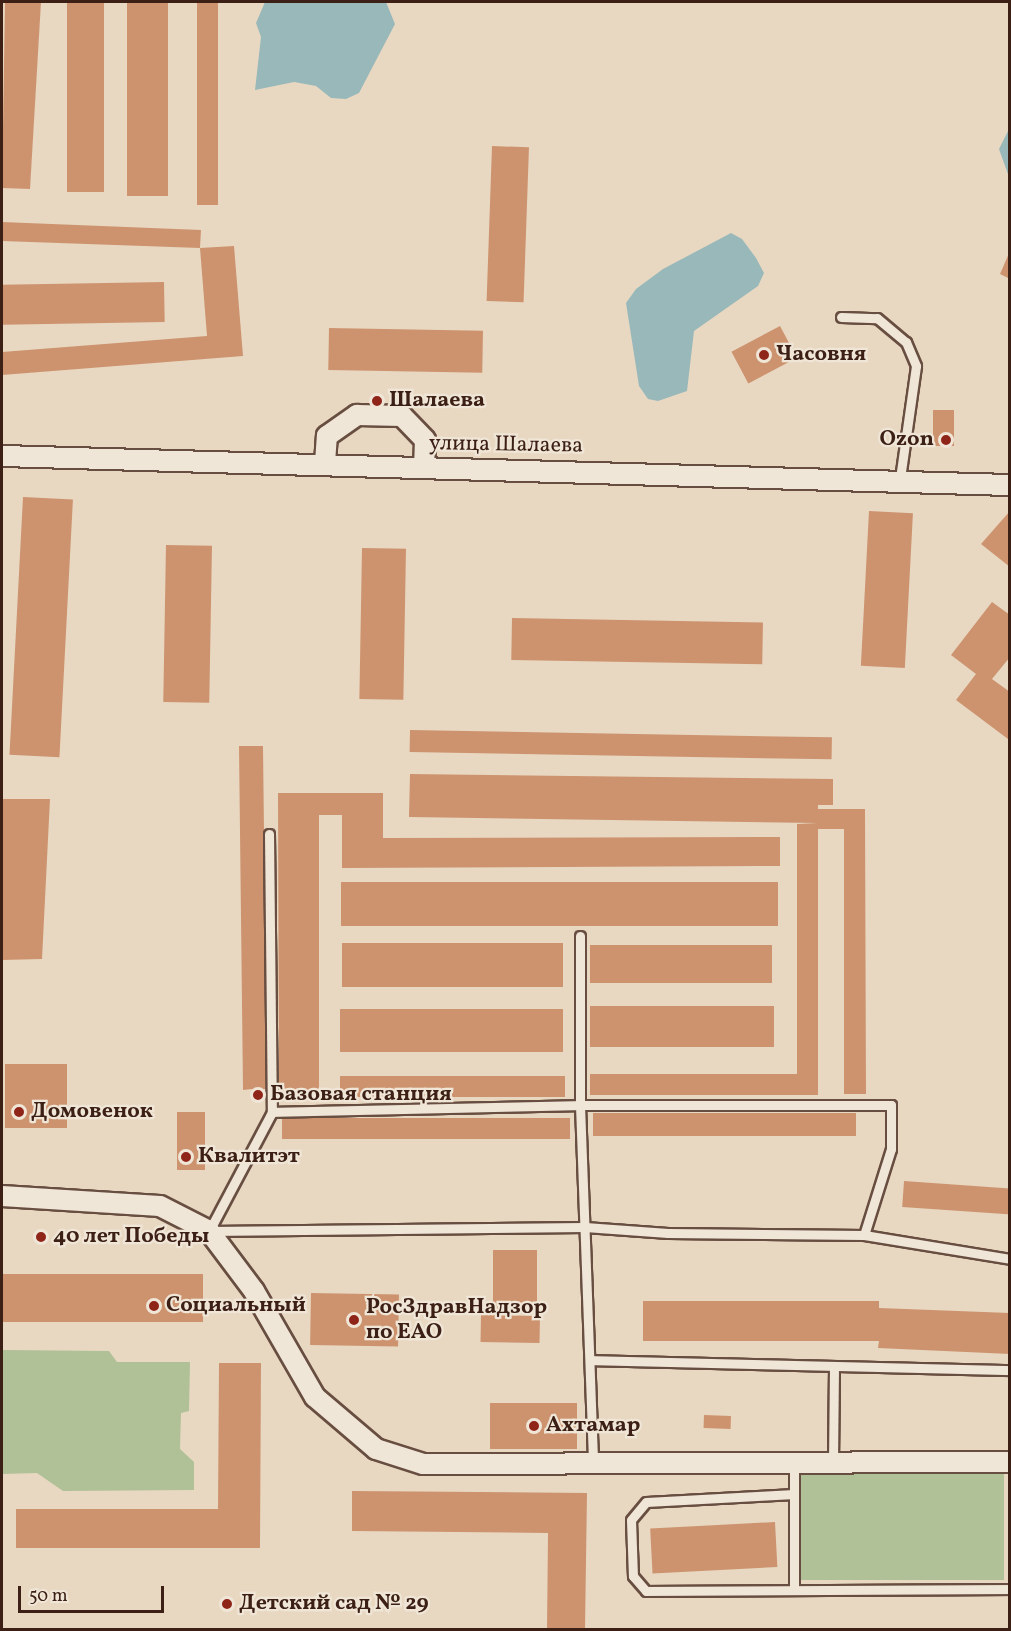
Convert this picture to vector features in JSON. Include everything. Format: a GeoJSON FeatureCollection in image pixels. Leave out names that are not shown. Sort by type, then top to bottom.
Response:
{"type":"FeatureCollection","features":[{"type":"Feature","properties":{"kind":"street"},"geometry":{"type":"LineString","coordinates":[[325,463],[327,436],[357,415],[402,416],[425,440],[424,468]]}},
{"type":"Feature","properties":{"kind":"street","name":"улица Шалаева"},"geometry":{"type":"LineString","coordinates":[[2,456],[325,463],[424,468],[900,479],[1010,484]]}},
{"type":"Feature","properties":{"kind":"street"},"geometry":{"type":"LineString","coordinates":[[2,1196],[160,1206],[209,1231],[254,1291],[315,1397],[376,1449],[423,1464],[1010,1462]]}},
{"type":"Feature","properties":{"kind":"lane"},"geometry":{"type":"LineString","coordinates":[[841,317],[877,318],[906,342],[916,366],[900,479]]}},
{"type":"Feature","properties":{"kind":"lane"},"geometry":{"type":"LineString","coordinates":[[269,834],[272,1112],[209,1231],[585,1227],[668,1233],[864,1235],[1010,1259]]}},
{"type":"Feature","properties":{"kind":"lane"},"geometry":{"type":"LineString","coordinates":[[580,936],[580,1105],[593,1465]]}},
{"type":"Feature","properties":{"kind":"lane"},"geometry":{"type":"LineString","coordinates":[[272,1112],[580,1105],[891,1105],[891,1149],[864,1235]]}},
{"type":"Feature","properties":{"kind":"lane"},"geometry":{"type":"LineString","coordinates":[[590,1360],[1010,1370]]}},
{"type":"Feature","properties":{"kind":"lane"},"geometry":{"type":"LineString","coordinates":[[833,1463],[834,1366]]}},
{"type":"Feature","properties":{"kind":"lane"},"geometry":{"type":"LineString","coordinates":[[794,1463],[794,1588]]}},
{"type":"Feature","properties":{"kind":"lane"},"geometry":{"type":"LineString","coordinates":[[794,1494],[646,1502],[630,1520],[633,1576],[646,1591],[794,1588],[1010,1589]]}},
{"type":"Feature","properties":{"kind":"green space"},"geometry":{"type":"Polygon","coordinates":[[[2,1350],[109,1351],[117,1362],[190,1362],[189,1411],[181,1413],[180,1449],[194,1462],[194,1490],[63,1491],[37,1473],[2,1474],[2,1350]]]}},
{"type":"Feature","properties":{"kind":"green space"},"geometry":{"type":"Polygon","coordinates":[[[798,1466],[1004,1466],[1004,1580],[798,1580],[798,1466]]]}},
{"type":"Feature","properties":{"kind":"water"},"geometry":{"type":"Polygon","coordinates":[[[265,2],[386,2],[395,24],[359,93],[346,99],[331,98],[316,86],[294,82],[255,90],[261,37],[256,23],[265,2]]]}},
{"type":"Feature","properties":{"kind":"water"},"geometry":{"type":"Polygon","coordinates":[[[1009,129],[1010,177],[999,149],[1009,129]]]}},
{"type":"Feature","properties":{"kind":"water"},"geometry":{"type":"Polygon","coordinates":[[[731,233],[742,239],[764,273],[758,286],[694,331],[687,391],[658,401],[648,399],[639,386],[626,303],[636,289],[663,269],[731,233]]]}},
{"type":"Feature","properties":{"kind":"building"},"geometry":{"type":"Polygon","coordinates":[[[5,2],[41,2],[30,189],[2,188],[5,2]]]}},
{"type":"Feature","properties":{"kind":"building"},"geometry":{"type":"Polygon","coordinates":[[[67,2],[104,2],[104,192],[67,192],[67,2]]]}},
{"type":"Feature","properties":{"kind":"building"},"geometry":{"type":"Polygon","coordinates":[[[127,2],[168,2],[168,196],[127,196],[127,2]]]}},
{"type":"Feature","properties":{"kind":"building"},"geometry":{"type":"Polygon","coordinates":[[[197,2],[218,2],[218,205],[197,205],[197,2]]]}},
{"type":"Feature","properties":{"kind":"building"},"geometry":{"type":"Polygon","coordinates":[[[492,146],[529,147],[524,302],[487,301],[492,146]]]}},
{"type":"Feature","properties":{"kind":"building"},"geometry":{"type":"Polygon","coordinates":[[[2,222],[201,230],[200,248],[2,241],[2,222]]]}},
{"type":"Feature","properties":{"kind":"building"},"geometry":{"type":"Polygon","coordinates":[[[234,246],[243,356],[2,375],[2,352],[207,336],[200,248],[234,246]]]}},
{"type":"Feature","properties":{"kind":"building"},"geometry":{"type":"Polygon","coordinates":[[[1010,251],[1010,279],[1000,274],[1010,251]]]}},
{"type":"Feature","properties":{"kind":"building"},"geometry":{"type":"Polygon","coordinates":[[[164,282],[165,322],[3,325],[2,285],[164,282]]]}},
{"type":"Feature","properties":{"kind":"building","name":"Часовня"},"geometry":{"type":"Polygon","coordinates":[[[780,326],[797,358],[748,384],[731,352],[780,326]]]}},
{"type":"Feature","properties":{"kind":"building"},"geometry":{"type":"Polygon","coordinates":[[[329,328],[483,331],[482,373],[328,370],[329,328]]]}},
{"type":"Feature","properties":{"kind":"building"},"geometry":{"type":"Polygon","coordinates":[[[933,410],[954,410],[954,446],[933,446],[933,410]]]}},
{"type":"Feature","properties":{"kind":"building"},"geometry":{"type":"Polygon","coordinates":[[[23,497],[73,500],[59,757],[9,755],[23,497]]]}},
{"type":"Feature","properties":{"kind":"building"},"geometry":{"type":"Polygon","coordinates":[[[869,511],[913,513],[905,668],[861,666],[869,511]]]}},
{"type":"Feature","properties":{"kind":"building"},"geometry":{"type":"Polygon","coordinates":[[[1010,511],[1010,567],[981,544],[1010,511]]]}},
{"type":"Feature","properties":{"kind":"building"},"geometry":{"type":"Polygon","coordinates":[[[166,545],[212,546],[209,703],[163,702],[166,545]]]}},
{"type":"Feature","properties":{"kind":"building"},"geometry":{"type":"Polygon","coordinates":[[[362,548],[406,549],[403,700],[359,699],[362,548]]]}},
{"type":"Feature","properties":{"kind":"building"},"geometry":{"type":"Polygon","coordinates":[[[992,602],[1010,615],[1010,657],[992,679],[1010,692],[1008,739],[956,700],[976,674],[951,655],[992,602]]]}},
{"type":"Feature","properties":{"kind":"building"},"geometry":{"type":"Polygon","coordinates":[[[512,618],[763,622],[762,664],[511,660],[512,618]]]}},
{"type":"Feature","properties":{"kind":"building"},"geometry":{"type":"Polygon","coordinates":[[[410,730],[832,737],[832,759],[410,752],[410,730]]]}},
{"type":"Feature","properties":{"kind":"building"},"geometry":{"type":"Polygon","coordinates":[[[239,746],[263,746],[267,1089],[264,1089],[264,1099],[253,1100],[252,1089],[243,1090],[239,746]]]}},
{"type":"Feature","properties":{"kind":"building"},"geometry":{"type":"Polygon","coordinates":[[[410,774],[833,779],[833,805],[818,805],[818,809],[865,809],[866,1094],[844,1094],[844,829],[818,829],[818,1095],[590,1095],[590,1074],[797,1074],[797,824],[818,823],[409,817],[410,774]]]}},
{"type":"Feature","properties":{"kind":"building"},"geometry":{"type":"Polygon","coordinates":[[[278,793],[383,793],[383,838],[780,837],[780,866],[342,868],[342,815],[319,815],[319,1097],[279,1097],[278,793]]]}},
{"type":"Feature","properties":{"kind":"building"},"geometry":{"type":"Polygon","coordinates":[[[2,799],[50,799],[42,959],[2,960],[2,799]]]}},
{"type":"Feature","properties":{"kind":"building"},"geometry":{"type":"Polygon","coordinates":[[[341,882],[778,882],[778,926],[341,926],[341,882]]]}},
{"type":"Feature","properties":{"kind":"building"},"geometry":{"type":"Polygon","coordinates":[[[342,943],[563,943],[563,987],[342,987],[342,943]]]}},
{"type":"Feature","properties":{"kind":"building"},"geometry":{"type":"Polygon","coordinates":[[[590,945],[772,945],[772,983],[590,983],[590,945]]]}},
{"type":"Feature","properties":{"kind":"building"},"geometry":{"type":"Polygon","coordinates":[[[590,1006],[774,1006],[774,1047],[590,1047],[590,1006]]]}},
{"type":"Feature","properties":{"kind":"building"},"geometry":{"type":"Polygon","coordinates":[[[340,1009],[563,1009],[563,1052],[340,1052],[340,1009]]]}},
{"type":"Feature","properties":{"kind":"building"},"geometry":{"type":"Polygon","coordinates":[[[5,1064],[67,1064],[67,1128],[5,1128],[5,1064]]]}},
{"type":"Feature","properties":{"kind":"building"},"geometry":{"type":"Polygon","coordinates":[[[340,1076],[565,1076],[565,1097],[340,1097],[340,1076]]]}},
{"type":"Feature","properties":{"kind":"building"},"geometry":{"type":"Polygon","coordinates":[[[177,1112],[205,1112],[205,1170],[177,1170],[177,1112]]]}},
{"type":"Feature","properties":{"kind":"building"},"geometry":{"type":"Polygon","coordinates":[[[593,1113],[856,1113],[856,1136],[593,1136],[593,1113]]]}},
{"type":"Feature","properties":{"kind":"building"},"geometry":{"type":"Polygon","coordinates":[[[282,1118],[570,1118],[570,1139],[282,1139],[282,1118]]]}},
{"type":"Feature","properties":{"kind":"building"},"geometry":{"type":"Polygon","coordinates":[[[904,1181],[1010,1188],[1008,1214],[902,1207],[904,1181]]]}},
{"type":"Feature","properties":{"kind":"building"},"geometry":{"type":"Polygon","coordinates":[[[493,1250],[537,1250],[537,1311],[493,1311],[493,1250]]]}},
{"type":"Feature","properties":{"kind":"building"},"geometry":{"type":"Polygon","coordinates":[[[2,1274],[203,1274],[203,1322],[2,1322],[2,1274]]]}},
{"type":"Feature","properties":{"kind":"building","name":"РосЗдравНадзор по ЕАО"},"geometry":{"type":"Polygon","coordinates":[[[311,1293],[399,1295],[398,1347],[310,1345],[311,1293]]]}},
{"type":"Feature","properties":{"kind":"building"},"geometry":{"type":"Polygon","coordinates":[[[643,1301],[879,1301],[879,1308],[1010,1313],[1010,1354],[878,1348],[879,1341],[643,1341],[643,1301]]]}},
{"type":"Feature","properties":{"kind":"building"},"geometry":{"type":"Polygon","coordinates":[[[481,1315],[540,1316],[540,1343],[481,1342],[481,1315]]]}},
{"type":"Feature","properties":{"kind":"building"},"geometry":{"type":"Polygon","coordinates":[[[219,1363],[261,1363],[260,1548],[16,1548],[16,1509],[218,1509],[219,1363]]]}},
{"type":"Feature","properties":{"kind":"building","name":"Ахтамар"},"geometry":{"type":"Polygon","coordinates":[[[490,1403],[577,1403],[577,1449],[490,1449],[490,1403]]]}},
{"type":"Feature","properties":{"kind":"building"},"geometry":{"type":"Polygon","coordinates":[[[704,1415],[731,1416],[731,1429],[704,1428],[704,1415]]]}},
{"type":"Feature","properties":{"kind":"building"},"geometry":{"type":"Polygon","coordinates":[[[352,1491],[587,1493],[585,1630],[547,1630],[548,1533],[352,1531],[352,1491]]]}},
{"type":"Feature","properties":{"kind":"building"},"geometry":{"type":"Polygon","coordinates":[[[775,1522],[777,1567],[653,1573],[650,1529],[775,1522]]]}},
{"type":"Feature","properties":{"kind":"place","name":"Часовня"},"geometry":{"type":"Point","coordinates":[764,355]}},
{"type":"Feature","properties":{"kind":"place","name":"Шалаева"},"geometry":{"type":"Point","coordinates":[377,401]}},
{"type":"Feature","properties":{"kind":"place","name":"Ozon"},"geometry":{"type":"Point","coordinates":[946,440]}},
{"type":"Feature","properties":{"kind":"place","name":"Базовая станция"},"geometry":{"type":"Point","coordinates":[258,1095]}},
{"type":"Feature","properties":{"kind":"place","name":"Домовенок"},"geometry":{"type":"Point","coordinates":[19,1112]}},
{"type":"Feature","properties":{"kind":"place","name":"Квалитэт"},"geometry":{"type":"Point","coordinates":[186,1157]}},
{"type":"Feature","properties":{"kind":"place","name":"40 лет Победы"},"geometry":{"type":"Point","coordinates":[41,1237]}},
{"type":"Feature","properties":{"kind":"place","name":"Социальный"},"geometry":{"type":"Point","coordinates":[154,1306]}},
{"type":"Feature","properties":{"kind":"place","name":"РосЗдравНадзор по ЕАО"},"geometry":{"type":"Point","coordinates":[354,1320]}},
{"type":"Feature","properties":{"kind":"place","name":"Ахтамар"},"geometry":{"type":"Point","coordinates":[534,1426]}},
{"type":"Feature","properties":{"kind":"place","name":"Детский сад № 29"},"geometry":{"type":"Point","coordinates":[227,1604]}}]}
